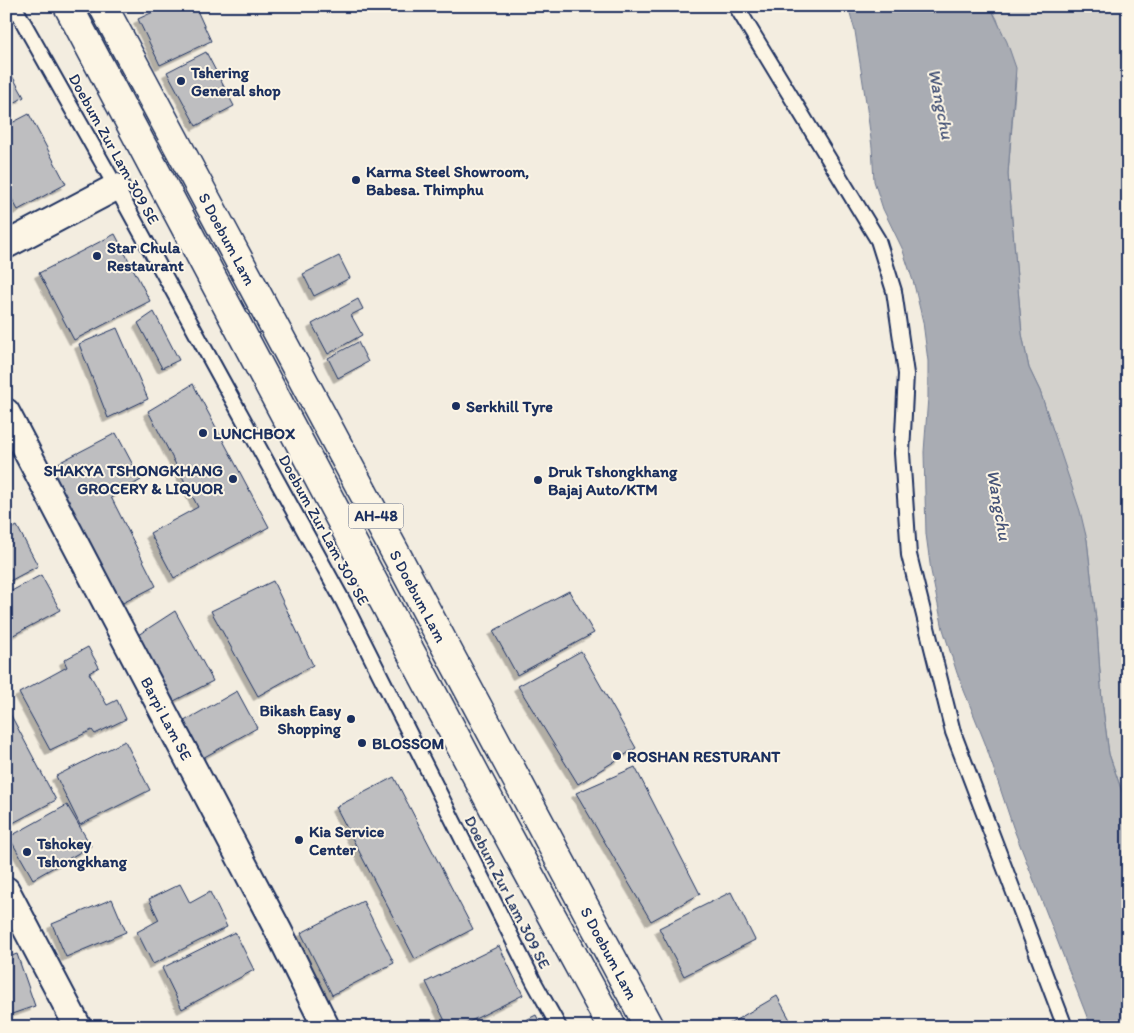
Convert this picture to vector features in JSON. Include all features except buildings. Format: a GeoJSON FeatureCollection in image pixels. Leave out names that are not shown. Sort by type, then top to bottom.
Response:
{"type":"FeatureCollection","features":[{"type":"Feature","properties":{"kind":"highway","name":"S Doebum Lam"},"geometry":{"type":"LineString","coordinates":[[68,6],[612,1027]]}},
{"type":"Feature","properties":{"kind":"highway","name":"S Doebum Lam"},"geometry":{"type":"LineString","coordinates":[[103,6],[649,1027]]}},
{"type":"Feature","properties":{"kind":"street"},"geometry":{"type":"LineString","coordinates":[[6,245],[116,187]]}},
{"type":"Feature","properties":{"kind":"street","name":"Barpi Lam SE"},"geometry":{"type":"LineString","coordinates":[[6,412],[278,930],[326,1027]]}},
{"type":"Feature","properties":{"kind":"street"},"geometry":{"type":"LineString","coordinates":[[6,890],[78,1027]]}},
{"type":"Feature","properties":{"kind":"lane","name":"Doebum Zur Lam 309 SE"},"geometry":{"type":"LineString","coordinates":[[14,6],[116,187],[344,603],[534,982],[559,1027]]}},
{"type":"Feature","properties":{"kind":"lane"},"geometry":{"type":"LineString","coordinates":[[736,6],[878,240],[894,291],[906,374],[902,453],[909,555],[953,732],[1065,1027]]}},
{"type":"Feature","properties":{"kind":"shaded area"},"geometry":{"type":"Polygon","coordinates":[[[990,6],[1128,6],[1128,809],[1109,754],[1102,701],[1097,629],[1087,540],[1040,391],[1029,368],[1022,334],[1008,174],[1016,78],[997,19],[990,6]]]}},
{"type":"Feature","properties":{"kind":"water","name":"Wangchu"},"geometry":{"type":"Polygon","coordinates":[[[848,6],[990,6],[1007,42],[1016,68],[1008,174],[1022,334],[1029,368],[1040,391],[1080,511],[1087,540],[1097,629],[1102,701],[1109,754],[1128,809],[1128,1027],[1091,1027],[1013,827],[985,743],[957,673],[943,629],[931,571],[926,534],[924,452],[928,397],[928,361],[923,322],[914,284],[902,248],[883,209],[874,181],[866,102],[855,31],[848,6]]]}},
{"type":"Feature","properties":{"kind":"place","name":"Tshering General shop"},"geometry":{"type":"Point","coordinates":[181,81]}},
{"type":"Feature","properties":{"kind":"place","name":"Karma Steel Showroom, Babesa. Thimphu"},"geometry":{"type":"Point","coordinates":[356,180]}},
{"type":"Feature","properties":{"kind":"place","name":"Star Chula Restaurant"},"geometry":{"type":"Point","coordinates":[97,256]}},
{"type":"Feature","properties":{"kind":"place","name":"Serkhill Tyre"},"geometry":{"type":"Point","coordinates":[456,406]}},
{"type":"Feature","properties":{"kind":"place","name":"LUNCHBOX"},"geometry":{"type":"Point","coordinates":[203,433]}},
{"type":"Feature","properties":{"kind":"place","name":"SHAKYA TSHONGKHANG GROCERY & LIQUOR"},"geometry":{"type":"Point","coordinates":[233,479]}},
{"type":"Feature","properties":{"kind":"place","name":"Druk Tshongkhang Bajaj Auto/KTM"},"geometry":{"type":"Point","coordinates":[538,480]}},
{"type":"Feature","properties":{"kind":"place","name":"Bikash Easy Shopping"},"geometry":{"type":"Point","coordinates":[351,719]}},
{"type":"Feature","properties":{"kind":"place","name":"BLOSSOM"},"geometry":{"type":"Point","coordinates":[362,743]}},
{"type":"Feature","properties":{"kind":"place","name":"ROSHAN RESTURANT"},"geometry":{"type":"Point","coordinates":[617,756]}},
{"type":"Feature","properties":{"kind":"place","name":"Kia Service Center"},"geometry":{"type":"Point","coordinates":[299,840]}},
{"type":"Feature","properties":{"kind":"place","name":"Tshokey Tshongkhang"},"geometry":{"type":"Point","coordinates":[27,852]}}]}
